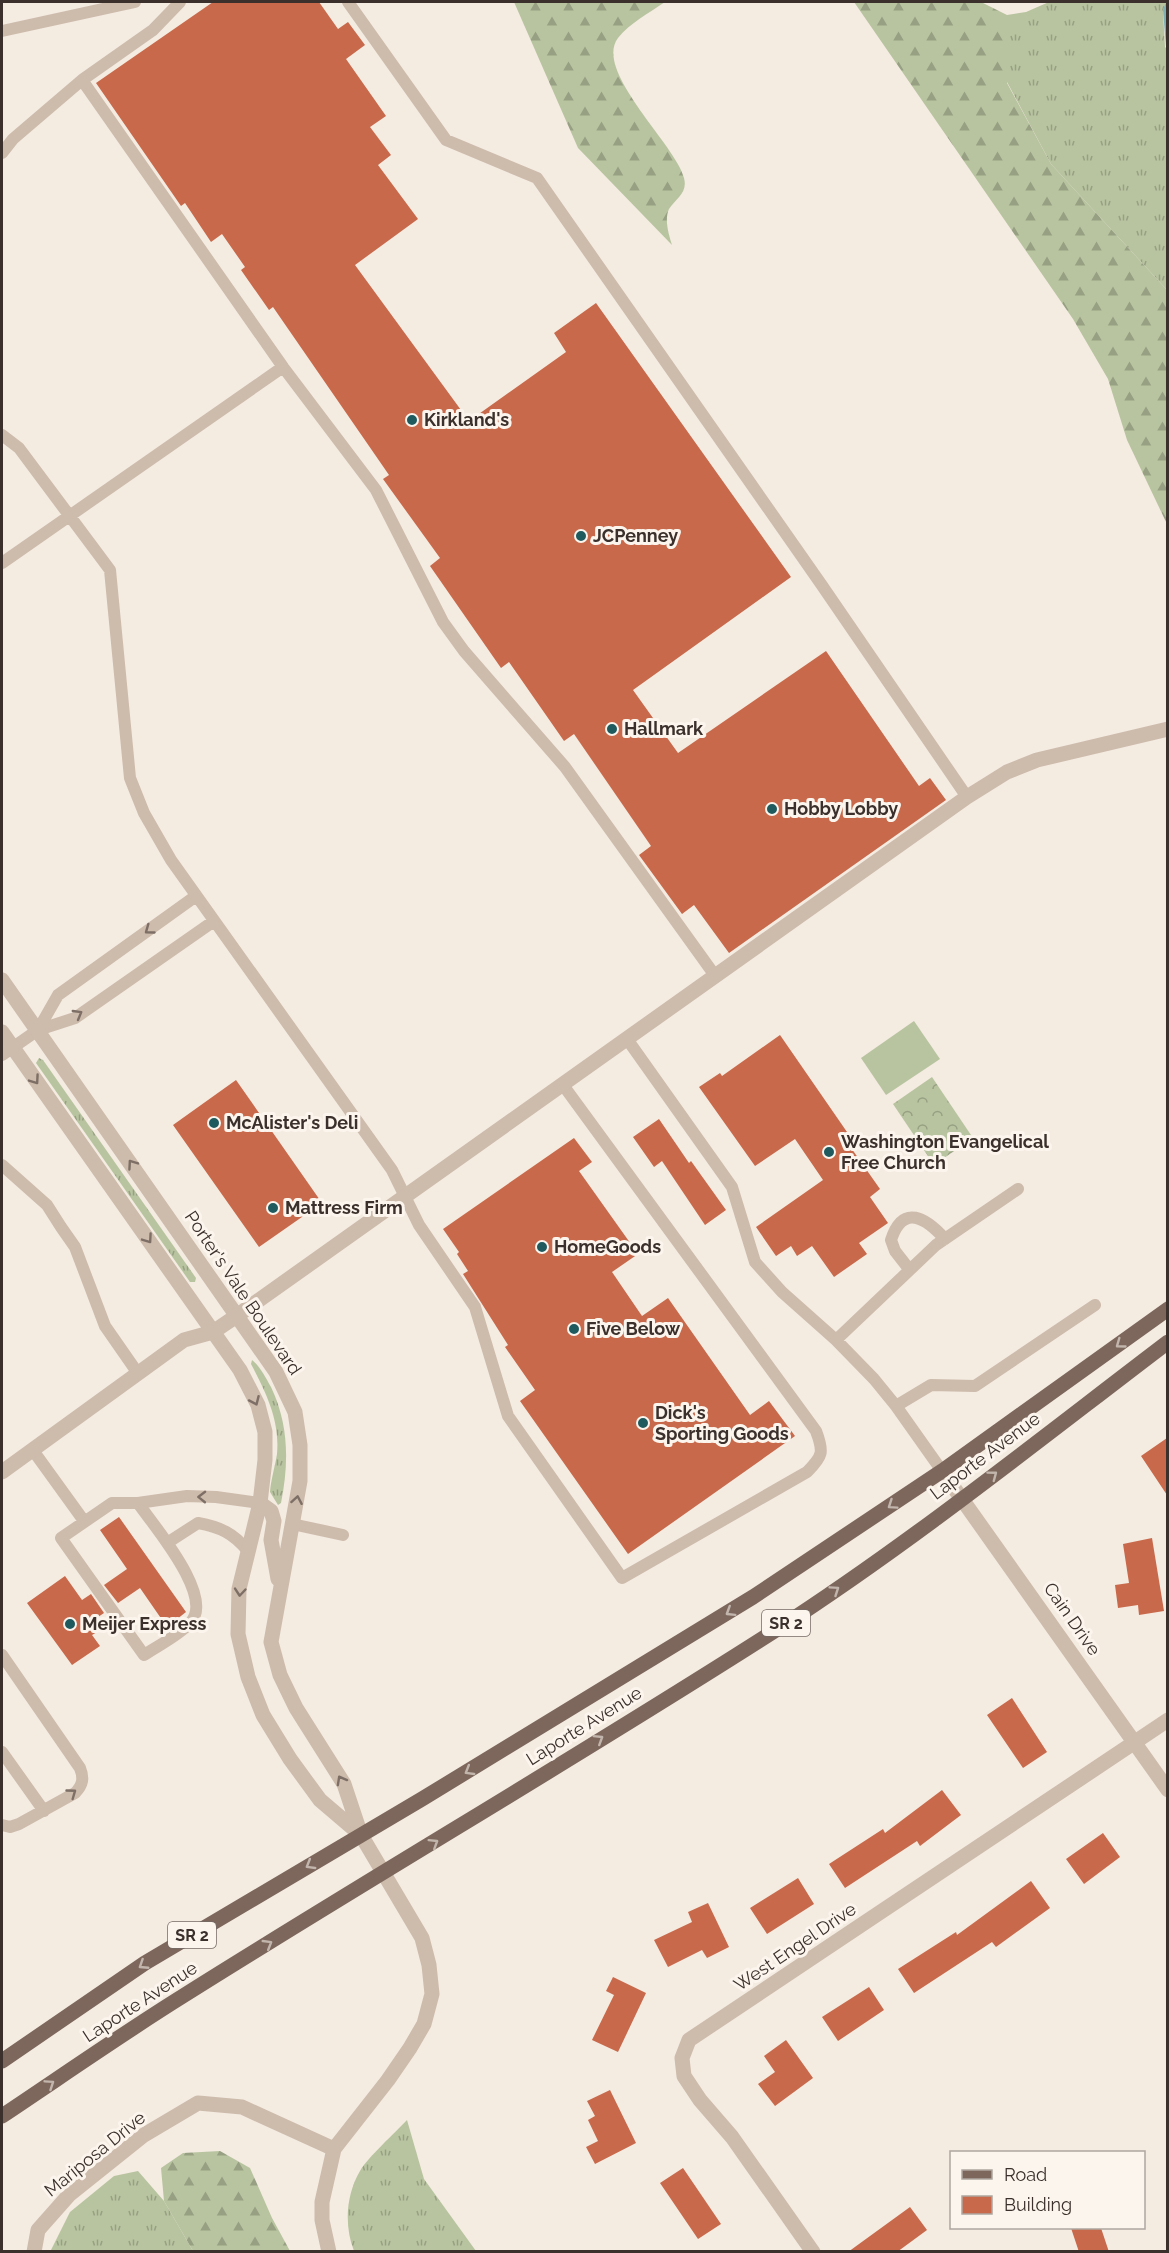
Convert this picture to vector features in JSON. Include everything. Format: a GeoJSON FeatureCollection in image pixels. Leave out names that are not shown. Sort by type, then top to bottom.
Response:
{"type":"FeatureCollection","features":[{"type":"Feature","properties":{"kind":"main road","name":"Laporte Avenue"},"geometry":{"type":"LineString","coordinates":[[2,2061],[145,1963],[753,1597],[942,1471],[1167,1309]]}},
{"type":"Feature","properties":{"kind":"main road","name":"Laporte Avenue"},"geometry":{"type":"LineString","coordinates":[[2,2116],[182,1996],[384,1874],[777,1629],[869,1567],[963,1498],[1167,1342]]}},
{"type":"Feature","properties":{"kind":"street"},"geometry":{"type":"LineString","coordinates":[[2,1472],[184,1340],[213,1332],[238,1316],[967,797],[1007,772],[1037,760],[1167,729]]}},
{"type":"Feature","properties":{"kind":"street","name":"Porter's Vale Boulevard"},"geometry":{"type":"LineString","coordinates":[[2,980],[276,1372],[295,1412],[300,1445],[300,1481],[272,1642],[280,1675],[296,1708],[344,1784],[361,1835],[422,1938],[429,1965],[432,1994],[424,2024],[410,2048],[334,2150]]}},
{"type":"Feature","properties":{"kind":"street","name":"Porter's Vale Boulevard"},"geometry":{"type":"LineString","coordinates":[[2,1032],[7,1051],[240,1370],[258,1405],[264,1432],[265,1460],[260,1503],[239,1589],[238,1634],[248,1677],[263,1715],[290,1759],[320,1800],[361,1835]]}},
{"type":"Feature","properties":{"kind":"street","name":"Cain Drive"},"geometry":{"type":"LineString","coordinates":[[942,1471],[1167,1790]]}},
{"type":"Feature","properties":{"kind":"street"},"geometry":{"type":"LineString","coordinates":[[260,1503],[271,1511],[274,1521],[271,1540],[280,1591]]}},
{"type":"Feature","properties":{"kind":"street","name":"West Engel Drive"},"geometry":{"type":"LineString","coordinates":[[813,2252],[732,2137],[700,2100],[684,2076],[682,2058],[689,2040],[1167,1720]]}},
{"type":"Feature","properties":{"kind":"street","name":"Mariposa Drive"},"geometry":{"type":"LineString","coordinates":[[34,2252],[38,2230],[69,2195],[144,2135],[198,2103],[242,2107],[334,2150]]}},
{"type":"Feature","properties":{"kind":"street"},"geometry":{"type":"LineString","coordinates":[[329,2252],[322,2220],[322,2202],[334,2150]]}},
{"type":"Feature","properties":{"kind":"lane"},"geometry":{"type":"LineString","coordinates":[[2,31],[135,2]]}},
{"type":"Feature","properties":{"kind":"lane"},"geometry":{"type":"LineString","coordinates":[[2,153],[13,139],[82,80],[153,30],[180,2]]}},
{"type":"Feature","properties":{"kind":"lane"},"geometry":{"type":"LineString","coordinates":[[348,2],[446,140],[537,178],[967,797]]}},
{"type":"Feature","properties":{"kind":"lane"},"geometry":{"type":"LineString","coordinates":[[82,80],[283,367],[376,490],[443,622],[465,651],[565,767],[716,977]]}},
{"type":"Feature","properties":{"kind":"lane"},"geometry":{"type":"LineString","coordinates":[[2,563],[283,367]]}},
{"type":"Feature","properties":{"kind":"lane"},"geometry":{"type":"LineString","coordinates":[[2,435],[19,448],[110,570],[130,778],[144,813],[171,860],[196,896],[392,1170],[419,1225],[476,1306],[508,1416],[622,1578],[807,1472],[819,1460],[822,1448],[816,1431],[563,1085]]}},
{"type":"Feature","properties":{"kind":"lane"},"geometry":{"type":"LineString","coordinates":[[38,1030],[58,995],[196,896]]}},
{"type":"Feature","properties":{"kind":"lane"},"geometry":{"type":"LineString","coordinates":[[7,1051],[38,1030],[75,1018],[214,921]]}},
{"type":"Feature","properties":{"kind":"lane"},"geometry":{"type":"LineString","coordinates":[[627,1040],[732,1187],[755,1262],[782,1292],[836,1340],[874,1379],[942,1471]]}},
{"type":"Feature","properties":{"kind":"lane"},"geometry":{"type":"LineString","coordinates":[[2,1165],[47,1205],[57,1220],[75,1248],[105,1326],[137,1372]]}},
{"type":"Feature","properties":{"kind":"lane"},"geometry":{"type":"LineString","coordinates":[[836,1340],[909,1269],[945,1239],[1018,1189]]}},
{"type":"Feature","properties":{"kind":"lane"},"geometry":{"type":"LineString","coordinates":[[909,1269],[891,1240],[895,1227],[906,1219],[918,1218],[930,1222],[945,1239]]}},
{"type":"Feature","properties":{"kind":"lane"},"geometry":{"type":"LineString","coordinates":[[896,1406],[931,1385],[975,1386],[1095,1305]]}},
{"type":"Feature","properties":{"kind":"lane"},"geometry":{"type":"LineString","coordinates":[[32,1449],[84,1521]]}},
{"type":"Feature","properties":{"kind":"lane"},"geometry":{"type":"LineString","coordinates":[[138,1503],[167,1543],[193,1586],[197,1607],[192,1622],[144,1655],[62,1538],[112,1503],[138,1503],[187,1496],[260,1503]]}},
{"type":"Feature","properties":{"kind":"lane"},"geometry":{"type":"LineString","coordinates":[[167,1543],[198,1522],[219,1527],[236,1537],[247,1550]]}},
{"type":"Feature","properties":{"kind":"lane"},"geometry":{"type":"LineString","coordinates":[[292,1524],[343,1535]]}},
{"type":"Feature","properties":{"kind":"lane"},"geometry":{"type":"LineString","coordinates":[[2,1655],[82,1774],[80,1787],[75,1793],[19,1824],[10,1827],[2,1825]]}},
{"type":"Feature","properties":{"kind":"lane"},"geometry":{"type":"LineString","coordinates":[[2,1752],[44,1811]]}},
{"type":"Feature","properties":{"kind":"green space"},"geometry":{"type":"Polygon","coordinates":[[[514,2],[665,2],[628,28],[618,38],[613,52],[617,69],[626,88],[678,164],[684,178],[683,192],[669,209],[667,218],[672,245],[578,148],[514,2]]]}},
{"type":"Feature","properties":{"kind":"green space"},"geometry":{"type":"Polygon","coordinates":[[[854,2],[981,2],[1007,15],[1007,83],[1051,164],[1167,290],[1167,524],[1127,440],[1108,379],[1073,319],[854,2]]]}},
{"type":"Feature","properties":{"kind":"green space"},"geometry":{"type":"Polygon","coordinates":[[[1049,2],[1166,2],[1163,11],[1165,47],[1168,50],[1167,290],[1051,164],[1007,82],[1007,15],[1026,12],[1049,2]]]}},
{"type":"Feature","properties":{"kind":"green space"},"geometry":{"type":"Polygon","coordinates":[[[914,1021],[940,1059],[886,1095],[861,1058],[914,1021]]]}},
{"type":"Feature","properties":{"kind":"green space"},"geometry":{"type":"Polygon","coordinates":[[[39,1058],[43,1060],[196,1278],[195,1282],[190,1282],[36,1063],[39,1058]]]}},
{"type":"Feature","properties":{"kind":"green space"},"geometry":{"type":"Polygon","coordinates":[[[932,1077],[973,1138],[934,1165],[893,1104],[932,1077]]]}},
{"type":"Feature","properties":{"kind":"green space"},"geometry":{"type":"Polygon","coordinates":[[[252,1360],[271,1387],[284,1430],[285,1473],[281,1503],[278,1505],[270,1492],[277,1454],[274,1418],[267,1396],[251,1364],[252,1360]]]}},
{"type":"Feature","properties":{"kind":"green space"},"geometry":{"type":"Polygon","coordinates":[[[407,2120],[424,2179],[476,2251],[354,2251],[349,2231],[348,2210],[355,2180],[369,2159],[407,2120]]]}},
{"type":"Feature","properties":{"kind":"green space"},"geometry":{"type":"Polygon","coordinates":[[[220,2151],[250,2168],[272,2218],[290,2251],[193,2251],[164,2201],[161,2168],[183,2153],[220,2151]]]}},
{"type":"Feature","properties":{"kind":"green space"},"geometry":{"type":"Polygon","coordinates":[[[138,2171],[164,2201],[193,2251],[50,2252],[70,2212],[114,2176],[138,2171]]]}},
{"type":"Feature","properties":{"kind":"water"},"geometry":{"type":"Polygon","coordinates":[[[1168,2],[1167,50],[1163,10],[1168,2]]]}},
{"type":"Feature","properties":{"kind":"building"},"geometry":{"type":"Polygon","coordinates":[[[213,2],[319,2],[338,29],[348,22],[365,45],[346,59],[386,116],[370,127],[391,155],[378,165],[418,219],[355,265],[469,421],[566,352],[554,333],[596,303],[791,577],[633,690],[678,753],[826,651],[919,786],[930,778],[946,800],[729,953],[694,905],[682,914],[639,855],[651,846],[574,734],[564,741],[509,662],[501,668],[430,566],[440,558],[383,479],[389,475],[273,307],[269,310],[241,270],[245,267],[222,234],[211,242],[185,203],[181,206],[96,83],[213,2]]]}},
{"type":"Feature","properties":{"kind":"building","name":"Washington Evangelical Free Church"},"geometry":{"type":"Polygon","coordinates":[[[780,1035],[847,1132],[842,1135],[880,1189],[870,1197],[888,1223],[859,1243],[867,1254],[834,1277],[812,1246],[797,1256],[791,1246],[776,1256],[756,1227],[823,1180],[795,1139],[755,1166],[699,1087],[720,1073],[722,1076],[780,1035]]]}},
{"type":"Feature","properties":{"kind":"building"},"geometry":{"type":"Polygon","coordinates":[[[236,1080],[322,1203],[259,1247],[173,1125],[236,1080]]]}},
{"type":"Feature","properties":{"kind":"building"},"geometry":{"type":"Polygon","coordinates":[[[659,1119],[689,1163],[691,1161],[726,1210],[705,1225],[662,1161],[654,1167],[633,1137],[659,1119]]]}},
{"type":"Feature","properties":{"kind":"building"},"geometry":{"type":"Polygon","coordinates":[[[574,1138],[592,1162],[579,1171],[638,1254],[612,1272],[642,1316],[668,1298],[750,1415],[769,1401],[795,1436],[628,1554],[520,1401],[535,1390],[505,1347],[508,1345],[463,1274],[468,1271],[457,1254],[459,1252],[443,1229],[574,1138]]]}},
{"type":"Feature","properties":{"kind":"building"},"geometry":{"type":"Polygon","coordinates":[[[1167,1438],[1167,1495],[1141,1456],[1167,1438]]]}},
{"type":"Feature","properties":{"kind":"building","name":"Meijer Express"},"geometry":{"type":"Polygon","coordinates":[[[119,1517],[186,1612],[167,1627],[140,1588],[118,1603],[104,1585],[127,1569],[100,1530],[119,1517]]]}},
{"type":"Feature","properties":{"kind":"building"},"geometry":{"type":"Polygon","coordinates":[[[1152,1538],[1164,1611],[1139,1615],[1138,1605],[1118,1608],[1115,1585],[1129,1583],[1123,1544],[1152,1538]]]}},
{"type":"Feature","properties":{"kind":"building","name":"Meijer Express"},"geometry":{"type":"Polygon","coordinates":[[[65,1576],[82,1600],[91,1594],[104,1613],[95,1619],[102,1629],[92,1635],[100,1646],[72,1665],[27,1603],[65,1576]]]}},
{"type":"Feature","properties":{"kind":"building"},"geometry":{"type":"Polygon","coordinates":[[[1012,1698],[1047,1752],[1023,1768],[987,1715],[1012,1698]]]}},
{"type":"Feature","properties":{"kind":"building"},"geometry":{"type":"Polygon","coordinates":[[[942,1790],[961,1815],[920,1846],[917,1841],[845,1888],[829,1864],[883,1829],[885,1833],[942,1790]]]}},
{"type":"Feature","properties":{"kind":"building"},"geometry":{"type":"Polygon","coordinates":[[[1103,1833],[1120,1857],[1084,1884],[1066,1859],[1103,1833]]]}},
{"type":"Feature","properties":{"kind":"building"},"geometry":{"type":"Polygon","coordinates":[[[798,1878],[814,1904],[767,1934],[750,1908],[798,1878]]]}},
{"type":"Feature","properties":{"kind":"building"},"geometry":{"type":"Polygon","coordinates":[[[1031,1881],[1050,1908],[996,1947],[992,1942],[914,1993],[898,1969],[956,1932],[957,1935],[1031,1881]]]}},
{"type":"Feature","properties":{"kind":"building"},"geometry":{"type":"Polygon","coordinates":[[[708,1903],[729,1947],[707,1958],[702,1950],[668,1967],[654,1940],[692,1922],[688,1912],[708,1903]]]}},
{"type":"Feature","properties":{"kind":"building"},"geometry":{"type":"Polygon","coordinates":[[[613,1977],[646,1993],[618,2052],[592,2040],[614,1995],[606,1991],[613,1977]]]}},
{"type":"Feature","properties":{"kind":"building"},"geometry":{"type":"Polygon","coordinates":[[[869,1987],[884,2010],[838,2041],[822,2017],[869,1987]]]}},
{"type":"Feature","properties":{"kind":"building"},"geometry":{"type":"Polygon","coordinates":[[[786,2040],[813,2078],[775,2106],[758,2084],[775,2072],[764,2056],[786,2040]]]}},
{"type":"Feature","properties":{"kind":"building"},"geometry":{"type":"Polygon","coordinates":[[[610,2090],[636,2143],[595,2164],[586,2147],[598,2141],[588,2120],[595,2116],[587,2101],[610,2090]]]}},
{"type":"Feature","properties":{"kind":"building"},"geometry":{"type":"Polygon","coordinates":[[[683,2168],[721,2224],[698,2239],[660,2183],[683,2168]]]}},
{"type":"Feature","properties":{"kind":"building"},"geometry":{"type":"Polygon","coordinates":[[[910,2207],[927,2230],[897,2252],[848,2252],[910,2207]]]}},
{"type":"Feature","properties":{"kind":"building"},"geometry":{"type":"Polygon","coordinates":[[[1071,2229],[1101,2229],[1109,2252],[1079,2252],[1071,2229]]]}},
{"type":"Feature","properties":{"kind":"place","name":"Kirkland's"},"geometry":{"type":"Point","coordinates":[412,420]}},
{"type":"Feature","properties":{"kind":"place","name":"JCPenney"},"geometry":{"type":"Point","coordinates":[581,536]}},
{"type":"Feature","properties":{"kind":"place","name":"Hallmark"},"geometry":{"type":"Point","coordinates":[612,729]}},
{"type":"Feature","properties":{"kind":"place","name":"Hobby Lobby"},"geometry":{"type":"Point","coordinates":[772,809]}},
{"type":"Feature","properties":{"kind":"place","name":"McAlister's Deli"},"geometry":{"type":"Point","coordinates":[214,1123]}},
{"type":"Feature","properties":{"kind":"place","name":"Washington Evangelical Free Church"},"geometry":{"type":"Point","coordinates":[829,1152]}},
{"type":"Feature","properties":{"kind":"place","name":"Mattress Firm"},"geometry":{"type":"Point","coordinates":[273,1208]}},
{"type":"Feature","properties":{"kind":"place","name":"HomeGoods"},"geometry":{"type":"Point","coordinates":[542,1247]}},
{"type":"Feature","properties":{"kind":"place","name":"Five Below"},"geometry":{"type":"Point","coordinates":[574,1329]}},
{"type":"Feature","properties":{"kind":"place","name":"Dick's Sporting Goods"},"geometry":{"type":"Point","coordinates":[643,1423]}},
{"type":"Feature","properties":{"kind":"place","name":"Meijer Express"},"geometry":{"type":"Point","coordinates":[70,1624]}}]}
